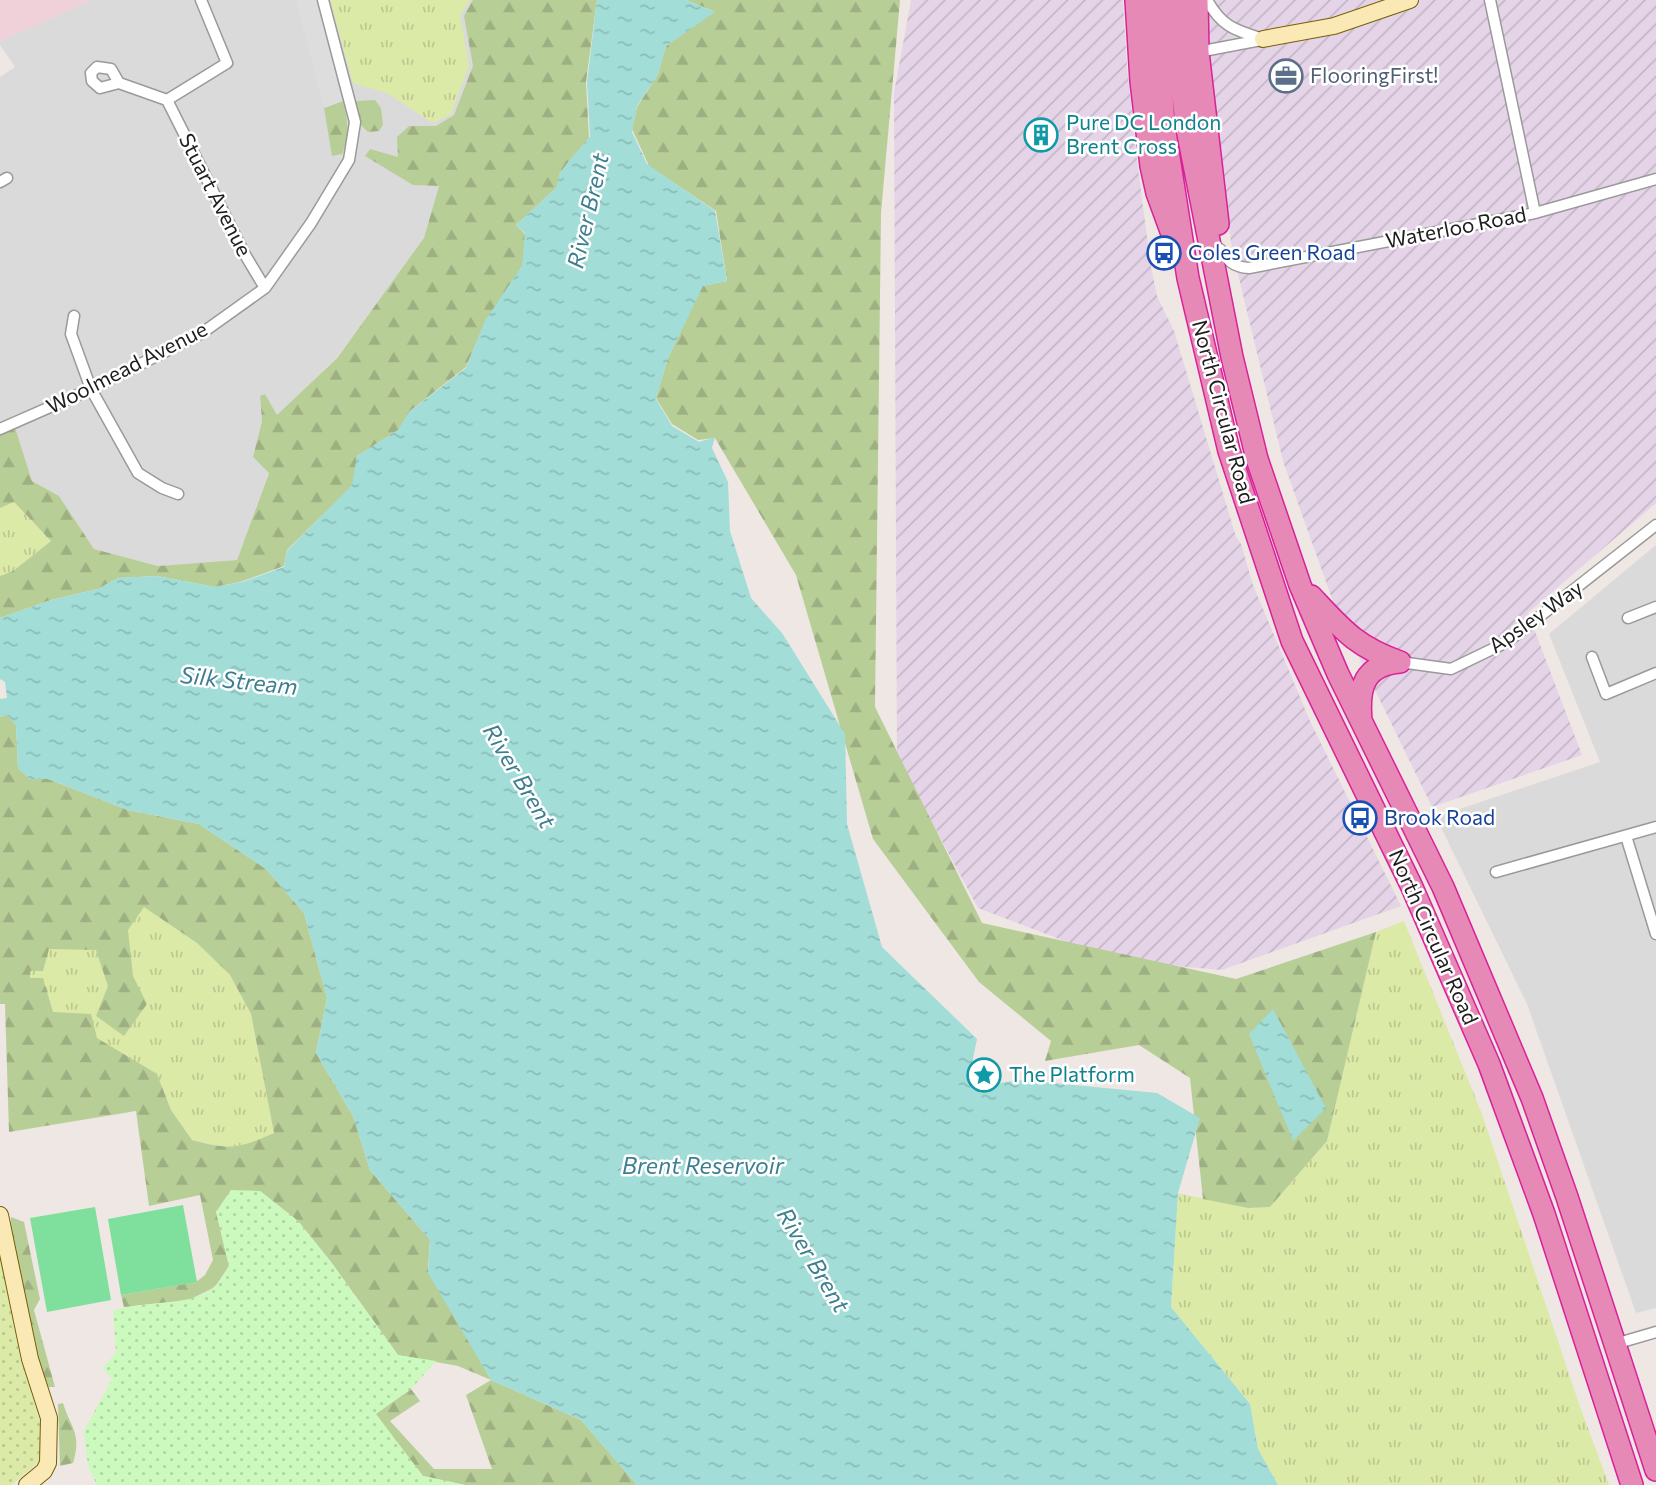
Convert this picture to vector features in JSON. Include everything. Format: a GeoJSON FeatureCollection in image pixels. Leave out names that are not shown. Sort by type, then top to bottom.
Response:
{"type":"FeatureCollection","features":[{"type":"Feature","properties":{"kind":"highway"},"geometry":{"type":"LineString","coordinates":[[1136,0],[1141,81],[1151,166],[1157,193],[1188,278]]}},
{"type":"Feature","properties":{"kind":"highway"},"geometry":{"type":"LineString","coordinates":[[1156,0],[1169,65]]}},
{"type":"Feature","properties":{"kind":"highway"},"geometry":{"type":"LineString","coordinates":[[1169,65],[1177,0]]}},
{"type":"Feature","properties":{"kind":"highway"},"geometry":{"type":"LineString","coordinates":[[1197,0],[1198,52],[1220,248],[1224,317]]}},
{"type":"Feature","properties":{"kind":"highway","name":"North Circular Road"},"geometry":{"type":"LineString","coordinates":[[1169,65],[1164,126],[1188,278],[1229,452],[1292,641],[1411,885],[1489,1064],[1544,1214],[1632,1485]]}},
{"type":"Feature","properties":{"kind":"highway","name":"North Circular Road"},"geometry":{"type":"LineString","coordinates":[[1169,65],[1186,124],[1224,317],[1257,459],[1300,585],[1361,723],[1443,887],[1498,1013],[1537,1111],[1656,1471]]}},
{"type":"Feature","properties":{"kind":"highway"},"geometry":{"type":"LineString","coordinates":[[1300,585],[1342,631],[1360,645],[1400,662]]}},
{"type":"Feature","properties":{"kind":"highway"},"geometry":{"type":"LineString","coordinates":[[1361,723],[1361,693],[1369,676],[1384,663],[1400,662]]}},
{"type":"Feature","properties":{"kind":"street"},"geometry":{"type":"LineString","coordinates":[[119,83],[167,100],[227,63],[201,0]]}},
{"type":"Feature","properties":{"kind":"street","name":"Woolmead Avenue"},"geometry":{"type":"LineString","coordinates":[[0,429],[91,389],[202,333],[265,288],[311,223],[349,160],[355,122],[323,0]]}},
{"type":"Feature","properties":{"kind":"street"},"geometry":{"type":"LineString","coordinates":[[1207,0],[1216,17],[1235,30],[1264,39]]}},
{"type":"Feature","properties":{"kind":"street"},"geometry":{"type":"LineString","coordinates":[[1198,52],[1334,26],[1410,0]]}},
{"type":"Feature","properties":{"kind":"street"},"geometry":{"type":"LineString","coordinates":[[1490,0],[1535,213]]}},
{"type":"Feature","properties":{"kind":"street","name":"Stuart Avenue"},"geometry":{"type":"LineString","coordinates":[[167,100],[244,253],[265,288]]}},
{"type":"Feature","properties":{"kind":"street","name":"Waterloo Road"},"geometry":{"type":"LineString","coordinates":[[1220,248],[1228,262],[1238,268],[1249,268],[1535,213],[1656,179]]}},
{"type":"Feature","properties":{"kind":"street"},"geometry":{"type":"LineString","coordinates":[[74,316],[71,334],[91,389],[138,473],[162,488],[178,494]]}},
{"type":"Feature","properties":{"kind":"street","name":"Apsley Way"},"geometry":{"type":"LineString","coordinates":[[1400,662],[1451,669],[1507,642],[1656,525]]}},
{"type":"Feature","properties":{"kind":"street"},"geometry":{"type":"LineString","coordinates":[[1628,618],[1656,607]]}},
{"type":"Feature","properties":{"kind":"street"},"geometry":{"type":"LineString","coordinates":[[1592,657],[1606,694],[1656,673]]}},
{"type":"Feature","properties":{"kind":"street"},"geometry":{"type":"LineString","coordinates":[[1496,872],[1656,827]]}},
{"type":"Feature","properties":{"kind":"street"},"geometry":{"type":"LineString","coordinates":[[1626,836],[1656,934]]}},
{"type":"Feature","properties":{"kind":"street"},"geometry":{"type":"LineString","coordinates":[[0,1215],[30,1359],[49,1418],[48,1463],[44,1471],[26,1485]]}},
{"type":"Feature","properties":{"kind":"street"},"geometry":{"type":"LineString","coordinates":[[1615,1344],[1656,1332]]}},
{"type":"Feature","properties":{"kind":"shaded area"},"geometry":{"type":"Polygon","coordinates":[[[0,0],[92,0],[0,41],[0,0]]]}},
{"type":"Feature","properties":{"kind":"shaded area"},"geometry":{"type":"Polygon","coordinates":[[[91,0],[493,0],[507,65],[424,239],[337,357],[277,416],[265,394],[260,397],[262,421],[253,457],[269,472],[237,560],[158,566],[94,549],[59,496],[32,481],[14,424],[0,429],[0,77],[15,67],[0,41],[91,0]]]}},
{"type":"Feature","properties":{"kind":"shaded area"},"geometry":{"type":"Polygon","coordinates":[[[296,0],[317,0],[343,101],[324,108],[296,0]]]}},
{"type":"Feature","properties":{"kind":"shaded area"},"geometry":{"type":"Polygon","coordinates":[[[911,0],[1123,0],[1138,169],[1157,296],[1174,331],[1253,585],[1310,721],[1401,906],[1222,970],[1117,961],[978,908],[897,757],[894,93],[911,0]]]}},
{"type":"Feature","properties":{"kind":"shaded area"},"geometry":{"type":"Polygon","coordinates":[[[1206,0],[1656,0],[1656,503],[1528,613],[1582,755],[1432,807],[1336,610],[1283,461],[1232,249],[1208,73],[1206,0]]]}},
{"type":"Feature","properties":{"kind":"shaded area"},"geometry":{"type":"Polygon","coordinates":[[[1656,545],[1656,1308],[1636,1313],[1527,1004],[1436,817],[1600,762],[1549,634],[1656,545]]]}},
{"type":"Feature","properties":{"kind":"green space"},"geometry":{"type":"Polygon","coordinates":[[[330,0],[470,0],[460,15],[469,66],[451,114],[433,123],[387,93],[353,83],[330,0]]]}},
{"type":"Feature","properties":{"kind":"green space"},"geometry":{"type":"Polygon","coordinates":[[[473,0],[597,0],[586,82],[589,138],[560,173],[557,187],[516,225],[525,234],[524,264],[486,320],[466,367],[410,411],[400,429],[357,456],[353,485],[287,550],[284,566],[240,582],[215,587],[157,576],[118,578],[98,589],[51,600],[0,618],[0,576],[13,571],[51,541],[14,502],[0,508],[0,429],[14,424],[32,481],[59,496],[94,549],[158,566],[237,560],[269,473],[253,457],[262,421],[260,396],[265,394],[277,415],[337,358],[424,238],[439,186],[413,185],[365,156],[370,149],[398,157],[397,137],[409,126],[436,126],[454,115],[473,66],[464,16],[473,0]]]}},
{"type":"Feature","properties":{"kind":"green space"},"geometry":{"type":"Polygon","coordinates":[[[686,0],[900,0],[881,213],[875,707],[982,923],[1236,979],[1376,932],[1327,1141],[1270,1207],[1248,1208],[1203,1199],[1190,1078],[1139,1045],[1045,1061],[1051,1041],[979,982],[873,839],[796,575],[715,438],[698,440],[672,424],[656,398],[668,358],[702,286],[727,281],[716,211],[649,166],[632,129],[637,107],[658,74],[666,46],[713,11],[686,0]]]}},
{"type":"Feature","properties":{"kind":"green space"},"geometry":{"type":"Polygon","coordinates":[[[375,100],[381,108],[383,125],[379,131],[368,132],[359,123],[356,101],[375,100]]]}},
{"type":"Feature","properties":{"kind":"green space"},"geometry":{"type":"Polygon","coordinates":[[[343,101],[347,121],[346,141],[342,154],[332,156],[324,108],[343,101]]]}},
{"type":"Feature","properties":{"kind":"green space"},"geometry":{"type":"Polygon","coordinates":[[[14,502],[51,541],[13,571],[0,576],[0,508],[14,502]]]}},
{"type":"Feature","properties":{"kind":"green space"},"geometry":{"type":"Polygon","coordinates":[[[7,715],[16,725],[18,768],[30,779],[48,779],[128,810],[199,824],[266,869],[304,913],[327,998],[316,1053],[353,1116],[370,1170],[430,1240],[428,1269],[491,1380],[458,1366],[398,1355],[298,1221],[260,1191],[216,1211],[229,1266],[215,1287],[189,1300],[124,1307],[121,1295],[196,1282],[205,1275],[213,1260],[200,1195],[149,1206],[136,1111],[9,1132],[5,1004],[0,1004],[0,717],[7,715]],[[144,907],[128,930],[133,976],[147,1004],[124,1036],[96,1016],[108,986],[96,950],[49,949],[43,971],[30,971],[30,978],[43,978],[53,1012],[91,1014],[97,1038],[157,1074],[171,1110],[192,1140],[225,1146],[242,1145],[274,1133],[251,1014],[230,975],[197,943],[144,907]]]}},
{"type":"Feature","properties":{"kind":"green space"},"geometry":{"type":"Polygon","coordinates":[[[144,906],[197,943],[230,975],[251,1014],[274,1133],[251,1143],[234,1146],[192,1140],[171,1110],[157,1074],[31,1016],[23,941],[144,906]]]}},
{"type":"Feature","properties":{"kind":"green space"},"geometry":{"type":"Polygon","coordinates":[[[1404,921],[1482,1114],[1579,1404],[1609,1485],[1278,1485],[1258,1449],[1250,1404],[1171,1307],[1178,1193],[1248,1208],[1270,1207],[1327,1141],[1376,932],[1404,921]]]}},
{"type":"Feature","properties":{"kind":"green space"},"geometry":{"type":"Polygon","coordinates":[[[231,1190],[260,1191],[298,1221],[398,1355],[436,1361],[411,1389],[376,1414],[423,1476],[465,1485],[97,1485],[88,1466],[84,1431],[112,1379],[103,1368],[116,1352],[113,1311],[196,1297],[217,1284],[229,1266],[216,1212],[231,1190]]]}},
{"type":"Feature","properties":{"kind":"green space"},"geometry":{"type":"Polygon","coordinates":[[[183,1205],[197,1282],[121,1295],[108,1219],[183,1205]]]}},
{"type":"Feature","properties":{"kind":"green space"},"geometry":{"type":"Polygon","coordinates":[[[95,1207],[111,1300],[47,1312],[30,1218],[95,1207]]]}},
{"type":"Feature","properties":{"kind":"green space"},"geometry":{"type":"Polygon","coordinates":[[[11,1217],[24,1222],[40,1299],[34,1310],[55,1387],[46,1387],[33,1348],[10,1233],[11,1217]]]}},
{"type":"Feature","properties":{"kind":"green space"},"geometry":{"type":"Polygon","coordinates":[[[0,1256],[20,1355],[42,1428],[41,1460],[12,1485],[0,1485],[0,1256]]]}},
{"type":"Feature","properties":{"kind":"green space"},"geometry":{"type":"Polygon","coordinates":[[[491,1380],[581,1420],[637,1485],[465,1485],[423,1476],[375,1414],[411,1389],[420,1401],[390,1421],[434,1469],[492,1469],[466,1395],[491,1380]]]}},
{"type":"Feature","properties":{"kind":"green space"},"geometry":{"type":"Polygon","coordinates":[[[63,1403],[76,1445],[73,1463],[60,1466],[58,1404],[63,1403]]]}},
{"type":"Feature","properties":{"kind":"water","name":"Brent Reservoir"},"geometry":{"type":"Polygon","coordinates":[[[597,0],[686,0],[715,12],[666,46],[658,74],[637,106],[632,132],[647,164],[715,211],[727,281],[703,286],[668,358],[656,399],[672,426],[699,442],[715,437],[712,448],[728,482],[730,531],[751,598],[782,633],[845,734],[847,824],[882,947],[977,1039],[971,1068],[977,1086],[1022,1080],[1157,1093],[1200,1118],[1178,1193],[1171,1307],[1250,1404],[1258,1449],[1278,1485],[637,1485],[581,1420],[491,1380],[428,1273],[430,1240],[370,1170],[353,1116],[316,1053],[327,998],[304,913],[266,869],[199,824],[128,810],[48,779],[30,779],[18,768],[16,725],[7,715],[0,717],[0,699],[7,698],[5,682],[0,679],[0,618],[51,600],[98,589],[118,578],[157,576],[215,587],[242,582],[284,567],[287,551],[352,485],[357,456],[398,430],[409,412],[466,368],[485,321],[522,266],[525,233],[516,225],[557,187],[559,174],[590,137],[587,82],[597,0]]]}},
{"type":"Feature","properties":{"kind":"water"},"geometry":{"type":"Polygon","coordinates":[[[1273,1009],[1326,1108],[1293,1141],[1249,1034],[1273,1009]]]}},
{"type":"Feature","properties":{"kind":"place","name":"FlooringFirst!"},"geometry":{"type":"Point","coordinates":[1286,76]}},
{"type":"Feature","properties":{"kind":"place","name":"Pure DC London Brent Cross"},"geometry":{"type":"Point","coordinates":[1041,135]}},
{"type":"Feature","properties":{"kind":"place","name":"Coles Green Road"},"geometry":{"type":"Point","coordinates":[1164,253]}},
{"type":"Feature","properties":{"kind":"place","name":"Brook Road"},"geometry":{"type":"Point","coordinates":[1360,818]}},
{"type":"Feature","properties":{"kind":"place","name":"The Platform"},"geometry":{"type":"Point","coordinates":[984,1075]}},
{"type":"Feature","properties":{"kind":"water label","name":"River Brent"},"geometry":{"type":"Point","coordinates":[588,211]}},
{"type":"Feature","properties":{"kind":"water label","name":"Silk Stream"},"geometry":{"type":"Point","coordinates":[239,681]}},
{"type":"Feature","properties":{"kind":"water label","name":"River Brent"},"geometry":{"type":"Point","coordinates":[519,776]}},
{"type":"Feature","properties":{"kind":"water label","name":"River Brent"},"geometry":{"type":"Point","coordinates":[813,1260]}}]}
